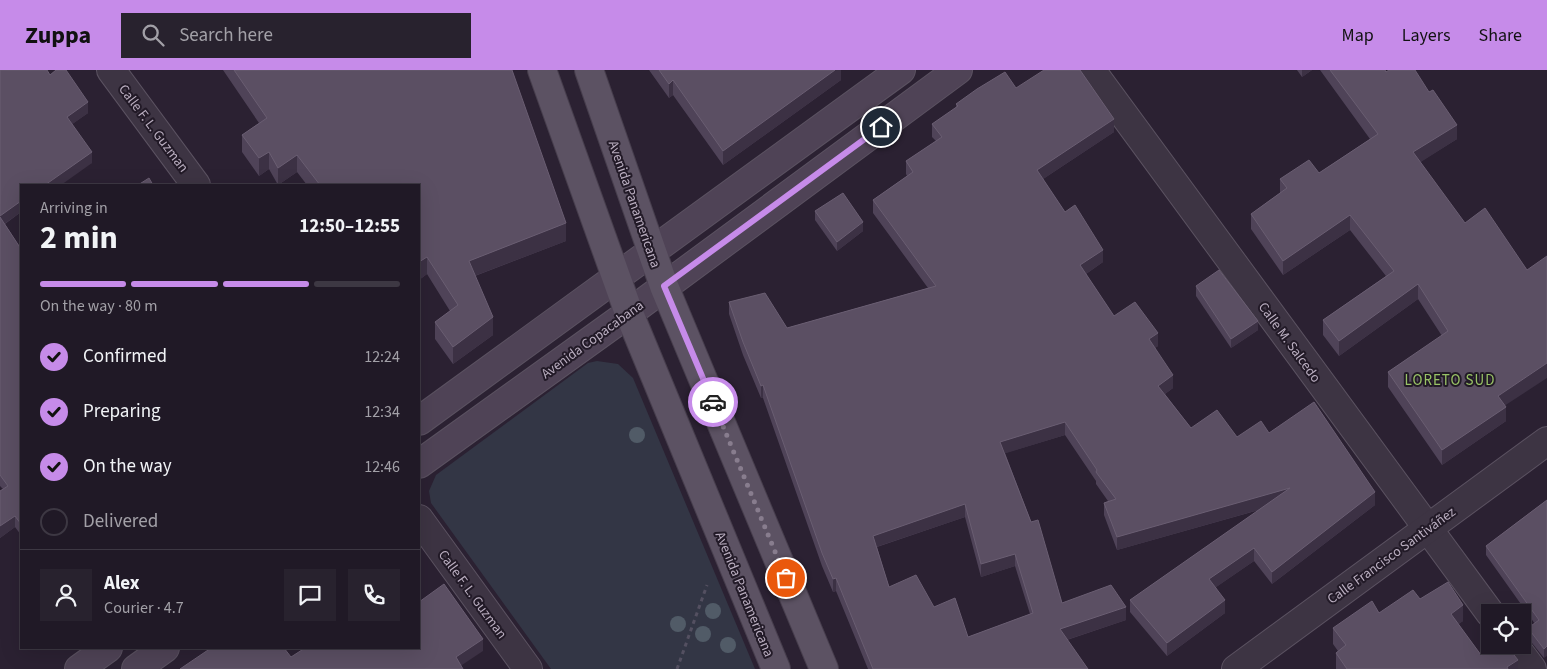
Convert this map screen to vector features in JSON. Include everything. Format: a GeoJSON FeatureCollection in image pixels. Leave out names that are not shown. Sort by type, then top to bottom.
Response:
{"type":"FeatureCollection","features":[{"type":"Feature","properties":{"kind":"main road","name":"Avenida Panamericana"},"geometry":{"type":"LineString","coordinates":[[542,70],[629,313],[776,669]]}},
{"type":"Feature","properties":{"kind":"main road","name":"Avenida Panamericana"},"geometry":{"type":"LineString","coordinates":[[589,70],[664,286],[824,669]]}},
{"type":"Feature","properties":{"kind":"main road"},"geometry":{"type":"LineString","coordinates":[[420,420],[901,70]]}},
{"type":"Feature","properties":{"kind":"main road","name":"Avenida Copacabana"},"geometry":{"type":"LineString","coordinates":[[420,463],[629,313],[958,70]]}},
{"type":"Feature","properties":{"kind":"main road"},"geometry":{"type":"LineString","coordinates":[[79,669],[107,649]]}},
{"type":"Feature","properties":{"kind":"main road"},"geometry":{"type":"LineString","coordinates":[[136,669],[164,649]]}},
{"type":"Feature","properties":{"kind":"street","name":"Calle F. L. Guzman"},"geometry":{"type":"LineString","coordinates":[[111,70],[195,184]]}},
{"type":"Feature","properties":{"kind":"street","name":"Calle M. Salcedo"},"geometry":{"type":"LineString","coordinates":[[1091,70],[1483,604]]}},
{"type":"Feature","properties":{"kind":"street","name":"Calle Francisco Santiváñez"},"geometry":{"type":"LineString","coordinates":[[1236,669],[1547,441]]}},
{"type":"Feature","properties":{"kind":"street","name":"Calle F. L. Guzman"},"geometry":{"type":"LineString","coordinates":[[420,520],[528,669]]}},
{"type":"Feature","properties":{"kind":"street"},"geometry":{"type":"LineString","coordinates":[[1521,654],[1532,669]]}},
{"type":"Feature","properties":{"kind":"path"},"geometry":{"type":"LineString","coordinates":[[677,669],[710,579]]}},
{"type":"Feature","properties":{"kind":"shaded area"},"geometry":{"type":"Polygon","coordinates":[[[597,361],[618,364],[633,378],[755,669],[551,669],[431,503],[429,491],[436,475],[588,363],[597,361]]]}},
{"type":"Feature","properties":{"kind":"building"},"geometry":{"type":"Polygon","coordinates":[[[0,70],[47,70],[50,75],[56,70],[66,70],[88,102],[67,117],[92,152],[46,184],[20,184],[20,202],[0,216],[0,70]]]}},
{"type":"Feature","properties":{"kind":"building"},"geometry":{"type":"Polygon","coordinates":[[[234,70],[512,70],[566,223],[469,261],[493,317],[453,347],[435,322],[458,305],[427,257],[420,261],[420,184],[319,184],[297,155],[278,168],[269,152],[259,158],[242,135],[267,118],[234,70]]]}},
{"type":"Feature","properties":{"kind":"building"},"geometry":{"type":"Polygon","coordinates":[[[659,70],[835,70],[723,151],[673,80],[669,84],[659,70]]]}},
{"type":"Feature","properties":{"kind":"building"},"geometry":{"type":"Polygon","coordinates":[[[1044,70],[1080,70],[1114,119],[1037,170],[1065,212],[1075,205],[1103,250],[1080,265],[1114,316],[1135,302],[1158,333],[1149,339],[1173,375],[1158,386],[1191,428],[1217,410],[1237,437],[1261,421],[1269,433],[1314,402],[1375,492],[1272,572],[1254,548],[1209,579],[1225,600],[1167,643],[1130,600],[1290,488],[1117,537],[1104,503],[1116,499],[1096,472],[1097,470],[1065,422],[1000,442],[1031,522],[1038,520],[1062,603],[1111,585],[1126,607],[1060,629],[1088,669],[873,669],[836,578],[833,579],[822,553],[763,385],[761,386],[729,302],[765,293],[787,328],[936,286],[873,200],[913,172],[906,161],[942,137],[932,124],[958,106],[956,104],[1005,72],[1016,88],[1044,70]],[[965,504],[873,536],[889,587],[916,575],[934,607],[955,598],[968,637],[1033,613],[1015,554],[981,564],[965,504]]]}},
{"type":"Feature","properties":{"kind":"building"},"geometry":{"type":"Polygon","coordinates":[[[1330,70],[1385,70],[1386,72],[1389,70],[1415,70],[1429,92],[1433,90],[1457,125],[1413,152],[1465,223],[1485,208],[1527,270],[1547,256],[1547,363],[1498,396],[1506,407],[1442,450],[1388,372],[1448,331],[1418,284],[1339,341],[1323,320],[1394,271],[1350,215],[1283,261],[1251,214],[1287,188],[1280,179],[1309,160],[1319,173],[1378,134],[1330,70]]]}},
{"type":"Feature","properties":{"kind":"building"},"geometry":{"type":"Polygon","coordinates":[[[149,178],[152,184],[140,184],[149,178]]]}},
{"type":"Feature","properties":{"kind":"building"},"geometry":{"type":"Polygon","coordinates":[[[843,193],[863,222],[837,242],[815,211],[843,193]]]}},
{"type":"Feature","properties":{"kind":"building"},"geometry":{"type":"Polygon","coordinates":[[[0,217],[20,247],[20,523],[15,516],[0,526],[0,491],[8,486],[0,475],[0,217]]]}},
{"type":"Feature","properties":{"kind":"building"},"geometry":{"type":"Polygon","coordinates":[[[1219,270],[1258,321],[1231,339],[1196,286],[1219,270]]]}},
{"type":"Feature","properties":{"kind":"building"},"geometry":{"type":"Polygon","coordinates":[[[1547,500],[1547,646],[1544,649],[1531,632],[1531,626],[1539,620],[1531,609],[1531,604],[1528,604],[1486,546],[1547,500]]]}},
{"type":"Feature","properties":{"kind":"building"},"geometry":{"type":"Polygon","coordinates":[[[1448,582],[1463,605],[1451,614],[1481,655],[1513,654],[1518,660],[1507,667],[1508,669],[1347,669],[1336,653],[1346,645],[1333,628],[1372,601],[1379,613],[1413,590],[1420,599],[1448,582]]]}},
{"type":"Feature","properties":{"kind":"building"},"geometry":{"type":"Polygon","coordinates":[[[444,584],[483,639],[456,657],[463,669],[180,669],[210,649],[285,649],[291,657],[303,649],[420,649],[420,601],[444,584]]]}},
{"type":"Feature","properties":{"kind":"way so far"},"geometry":{"type":"LineString","coordinates":[[713,402],[786,578]]}},
{"type":"Feature","properties":{"kind":"district","name":"LORETO SUD"},"geometry":{"type":"Point","coordinates":[1450,380]}},
{"type":"Feature","properties":{"kind":"route"},"geometry":{"type":"LineString","coordinates":[[713,402],[664,286],[881,127]]}}]}
